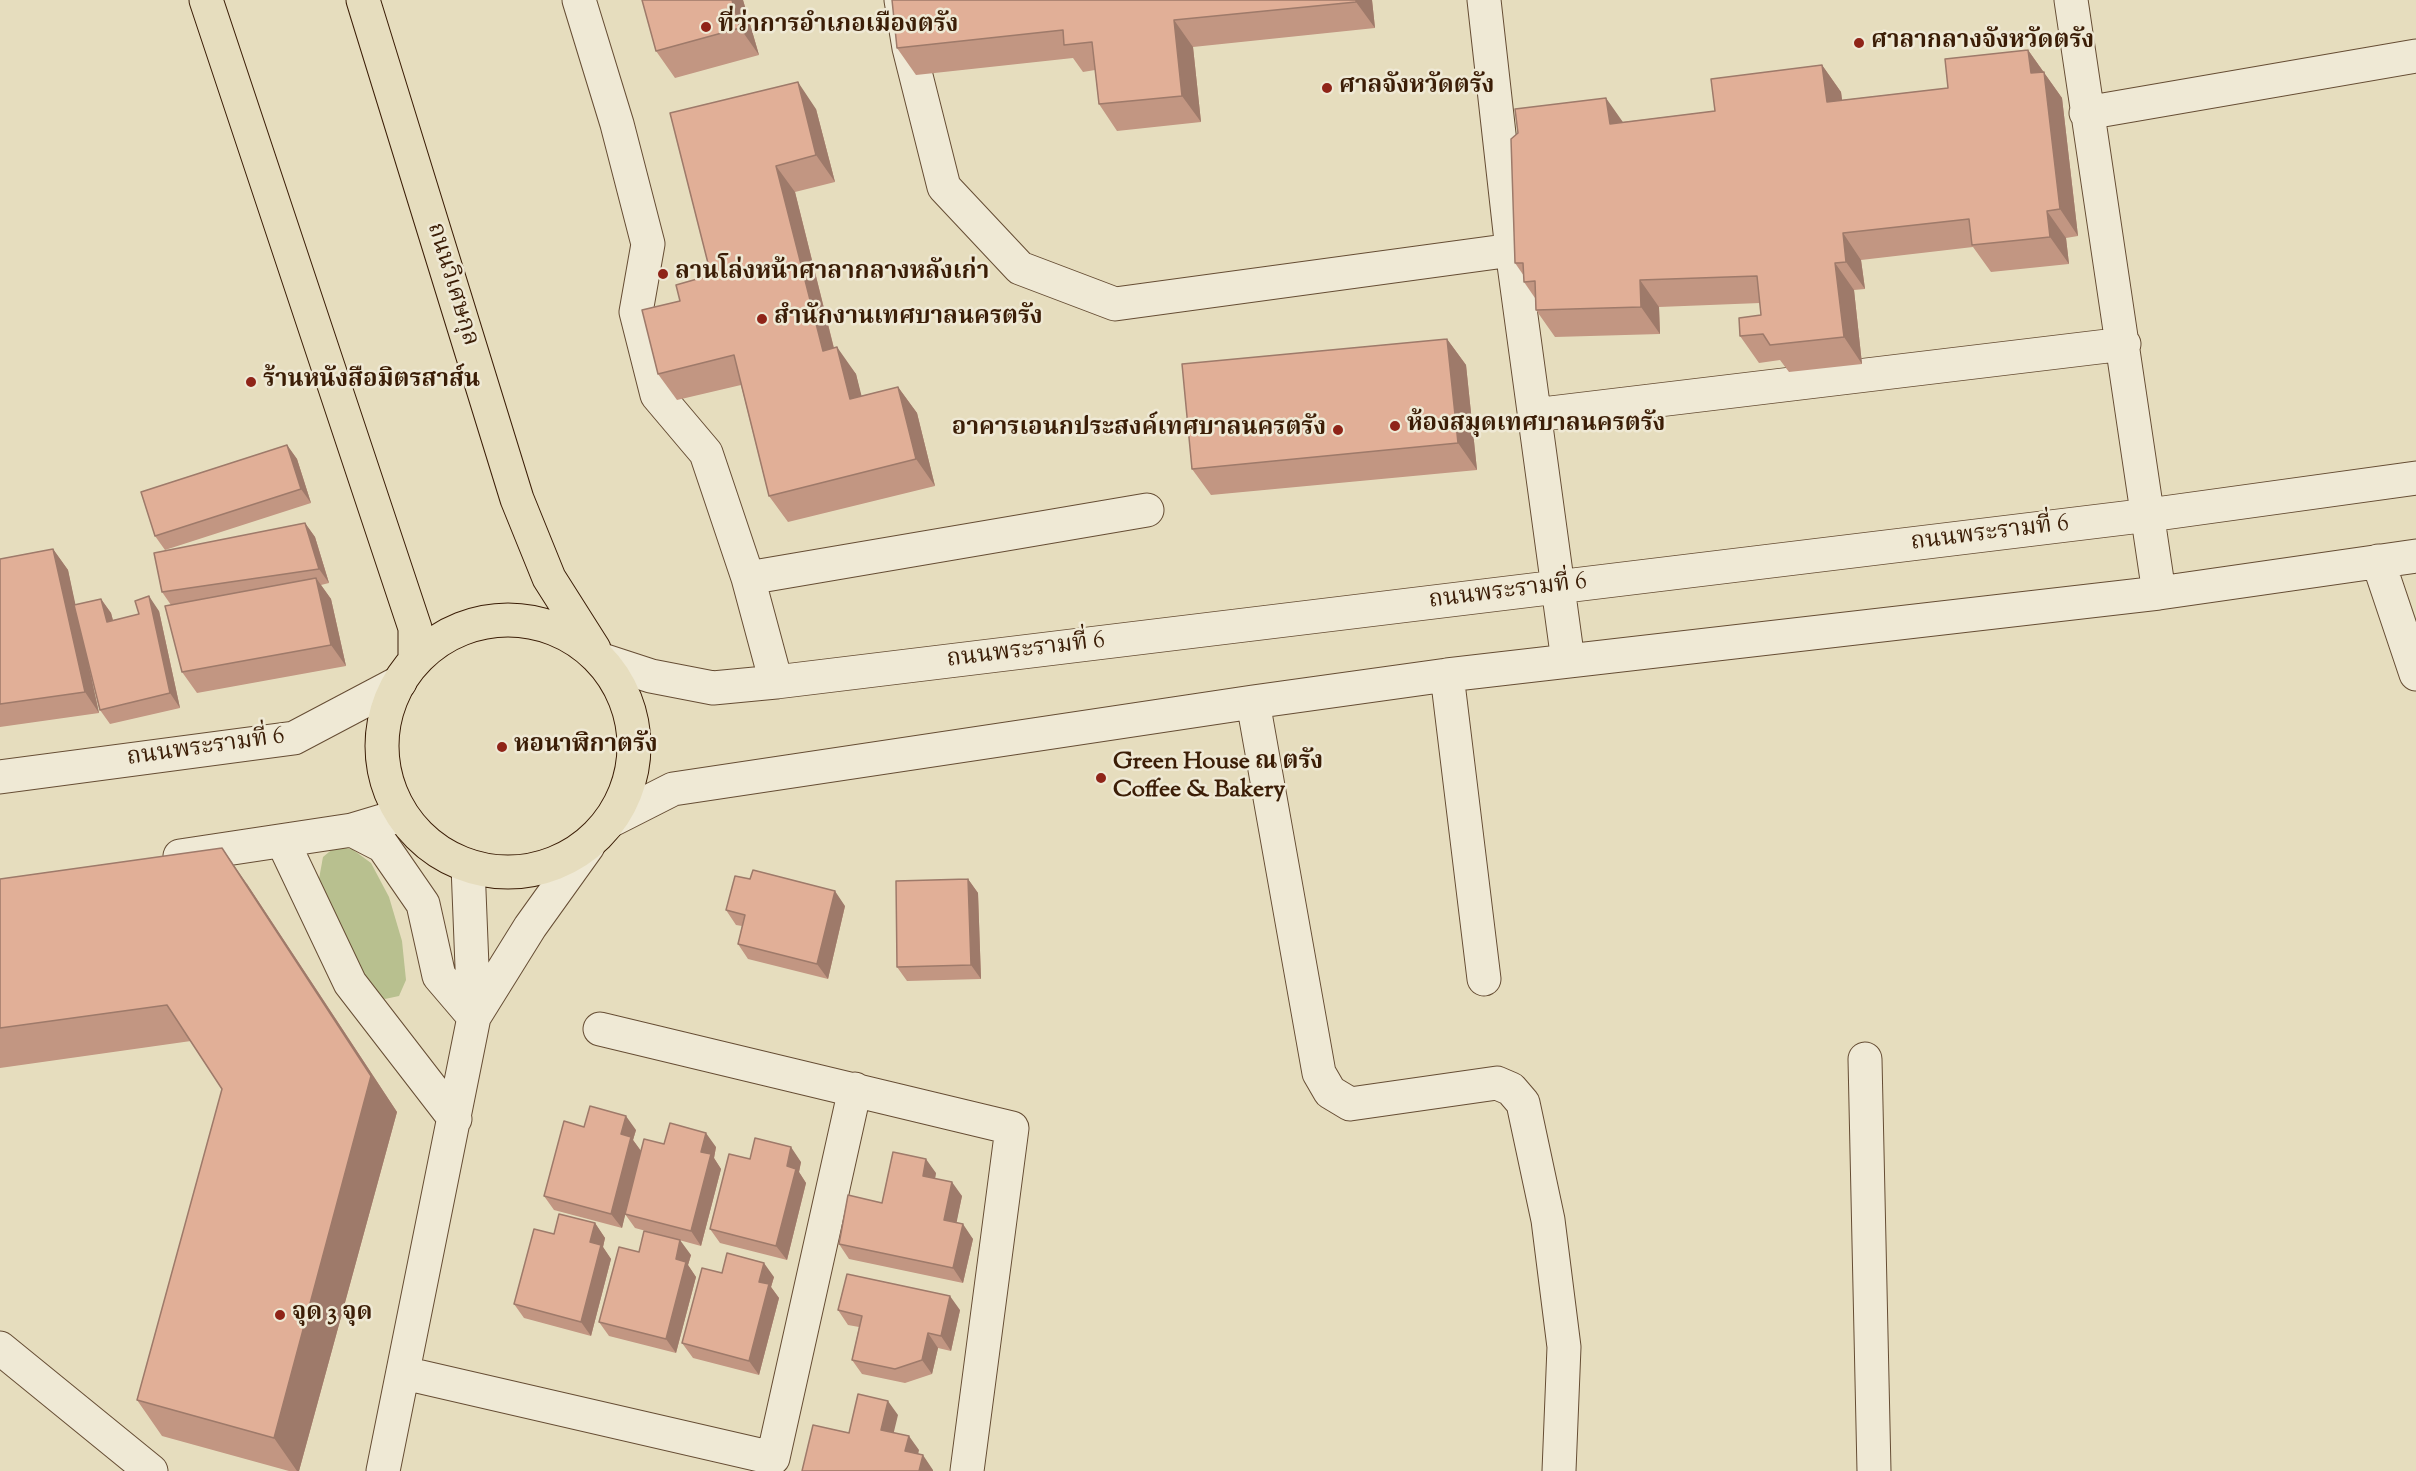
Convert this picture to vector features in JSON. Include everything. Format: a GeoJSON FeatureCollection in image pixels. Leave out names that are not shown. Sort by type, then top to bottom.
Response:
{"type":"FeatureCollection","features":[{"type":"Feature","properties":{"kind":"main road"},"geometry":{"type":"LineString","coordinates":[[206,0],[415,628],[407,671]]}},
{"type":"Feature","properties":{"kind":"main road","name":"ถนนวิเศษกุล"},"geometry":{"type":"LineString","coordinates":[[363,0],[517,499],[549,578],[625,695],[635,735],[632,777],[616,815],[588,846]]}},
{"type":"Feature","properties":{"kind":"main road"},"geometry":{"type":"LineString","coordinates":[[588,846],[551,866],[509,873],[468,866],[430,847],[402,815],[384,777],[381,735],[391,695],[407,671],[448,635],[487,621],[529,621],[568,635],[602,660]]}},
{"type":"Feature","properties":{"kind":"street"},"geometry":{"type":"LineString","coordinates":[[579,0],[617,124],[648,244],[636,312],[657,396],[706,453],[748,578],[776,682]]}},
{"type":"Feature","properties":{"kind":"street"},"geometry":{"type":"LineString","coordinates":[[901,0],[909,48],[944,187],[1020,268],[1115,304],[1512,250]]}},
{"type":"Feature","properties":{"kind":"street"},"geometry":{"type":"LineString","coordinates":[[1484,0],[1512,250],[1556,588],[1568,661]]}},
{"type":"Feature","properties":{"kind":"street"},"geometry":{"type":"LineString","coordinates":[[2071,0],[2086,113],[2124,344],[2159,593]]}},
{"type":"Feature","properties":{"kind":"street"},"geometry":{"type":"LineString","coordinates":[[2086,113],[2416,56]]}},
{"type":"Feature","properties":{"kind":"street"},"geometry":{"type":"LineString","coordinates":[[1534,415],[2124,344]]}},
{"type":"Feature","properties":{"kind":"street","name":"ถนนพระรามที่ 6"},"geometry":{"type":"LineString","coordinates":[[602,660],[651,676],[713,688],[776,682],[2149,515],[2416,478]]}},
{"type":"Feature","properties":{"kind":"street"},"geometry":{"type":"LineString","coordinates":[[748,578],[1147,510]]}},
{"type":"Feature","properties":{"kind":"street"},"geometry":{"type":"LineString","coordinates":[[610,821],[673,789],[1253,702],[1447,675],[2159,593],[2416,556]]}},
{"type":"Feature","properties":{"kind":"street"},"geometry":{"type":"LineString","coordinates":[[2378,561],[2416,674]]}},
{"type":"Feature","properties":{"kind":"street","name":"ถนนพระรามที่ 6"},"geometry":{"type":"LineString","coordinates":[[0,777],[294,738],[407,671]]}},
{"type":"Feature","properties":{"kind":"street"},"geometry":{"type":"LineString","coordinates":[[1447,675],[1484,979]]}},
{"type":"Feature","properties":{"kind":"street"},"geometry":{"type":"LineString","coordinates":[[1253,702],[1319,1073],[1330,1092],[1350,1104],[1497,1083],[1511,1089],[1523,1103],[1548,1220],[1564,1347],[1559,1471]]}},
{"type":"Feature","properties":{"kind":"street"},"geometry":{"type":"LineString","coordinates":[[153,860],[352,830],[402,815]]}},
{"type":"Feature","properties":{"kind":"street"},"geometry":{"type":"LineString","coordinates":[[352,830],[383,846],[423,904],[439,976],[474,1017]]}},
{"type":"Feature","properties":{"kind":"street"},"geometry":{"type":"LineString","coordinates":[[283,842],[350,982],[455,1119]]}},
{"type":"Feature","properties":{"kind":"street"},"geometry":{"type":"LineString","coordinates":[[474,1017],[530,927],[588,846]]}},
{"type":"Feature","properties":{"kind":"street"},"geometry":{"type":"LineString","coordinates":[[383,1471],[474,1017],[468,866]]}},
{"type":"Feature","properties":{"kind":"street"},"geometry":{"type":"LineString","coordinates":[[600,1029],[1012,1128],[967,1471]]}},
{"type":"Feature","properties":{"kind":"street"},"geometry":{"type":"LineString","coordinates":[[1865,1059],[1874,1471]]}},
{"type":"Feature","properties":{"kind":"street"},"geometry":{"type":"LineString","coordinates":[[404,1373],[773,1458],[855,1089]]}},
{"type":"Feature","properties":{"kind":"street"},"geometry":{"type":"LineString","coordinates":[[0,1348],[151,1471]]}},
{"type":"Feature","properties":{"kind":"green space"},"geometry":{"type":"Polygon","coordinates":[[[335,847],[352,849],[371,863],[389,897],[402,941],[406,980],[399,996],[385,999],[368,991],[329,920],[319,879],[323,857],[335,847]]]}},
{"type":"Feature","properties":{"kind":"building"},"geometry":{"type":"Polygon","coordinates":[[[642,0],[732,0],[740,28],[656,51],[642,0]]]}},
{"type":"Feature","properties":{"kind":"building"},"geometry":{"type":"Polygon","coordinates":[[[892,0],[1356,0],[1356,2],[1174,20],[1182,96],[1099,104],[1092,42],[1064,45],[1063,30],[897,48],[892,0]]]}},
{"type":"Feature","properties":{"kind":"building"},"geometry":{"type":"Polygon","coordinates":[[[2028,50],[2031,73],[2044,72],[2060,209],[2047,211],[2050,237],[1972,245],[1969,219],[1843,233],[1846,262],[1835,263],[1844,337],[1770,345],[1763,334],[1740,336],[1739,318],[1761,315],[1757,276],[1640,280],[1641,307],[1536,310],[1535,281],[1524,282],[1523,263],[1515,263],[1511,139],[1518,133],[1515,109],[1606,98],[1610,124],[1715,111],[1711,79],[1822,65],[1827,102],[1948,88],[1945,59],[2028,50]]]}},
{"type":"Feature","properties":{"kind":"building","name":"สำนักงานเทศบาลนครตรัง"},"geometry":{"type":"Polygon","coordinates":[[[798,82],[816,155],[776,166],[823,351],[837,347],[850,399],[898,387],[916,459],[769,496],[734,355],[658,374],[642,310],[680,301],[676,285],[711,275],[670,113],[798,82]]]}},
{"type":"Feature","properties":{"kind":"building","name":"อาคารเอนกประสงค์เทศบาลนครตรัง"},"geometry":{"type":"Polygon","coordinates":[[[1447,339],[1458,443],[1192,469],[1182,364],[1447,339]]]}},
{"type":"Feature","properties":{"kind":"building"},"geometry":{"type":"Polygon","coordinates":[[[287,445],[301,489],[155,536],[141,492],[287,445]]]}},
{"type":"Feature","properties":{"kind":"building"},"geometry":{"type":"Polygon","coordinates":[[[305,523],[319,569],[162,592],[154,553],[305,523]]]}},
{"type":"Feature","properties":{"kind":"building"},"geometry":{"type":"Polygon","coordinates":[[[53,549],[85,692],[0,704],[0,559],[53,549]]]}},
{"type":"Feature","properties":{"kind":"building"},"geometry":{"type":"Polygon","coordinates":[[[316,578],[331,645],[182,672],[165,606],[316,578]]]}},
{"type":"Feature","properties":{"kind":"building"},"geometry":{"type":"Polygon","coordinates":[[[149,596],[170,693],[100,710],[74,605],[101,599],[107,622],[139,614],[135,601],[149,596]]]}},
{"type":"Feature","properties":{"kind":"building"},"geometry":{"type":"Polygon","coordinates":[[[222,848],[371,1076],[274,1438],[137,1400],[222,1089],[167,1005],[0,1028],[0,879],[222,848]]]}},
{"type":"Feature","properties":{"kind":"building"},"geometry":{"type":"Polygon","coordinates":[[[753,870],[835,891],[817,964],[738,944],[745,915],[726,910],[735,876],[750,879],[753,870]]]}},
{"type":"Feature","properties":{"kind":"building"},"geometry":{"type":"Polygon","coordinates":[[[968,879],[971,965],[897,967],[896,881],[968,879]]]}},
{"type":"Feature","properties":{"kind":"building"},"geometry":{"type":"Polygon","coordinates":[[[590,1106],[626,1116],[621,1134],[631,1137],[611,1214],[544,1196],[564,1121],[584,1127],[590,1106]]]}},
{"type":"Feature","properties":{"kind":"building"},"geometry":{"type":"Polygon","coordinates":[[[670,1123],[706,1133],[701,1152],[711,1154],[691,1231],[625,1214],[644,1139],[664,1144],[670,1123]]]}},
{"type":"Feature","properties":{"kind":"building"},"geometry":{"type":"Polygon","coordinates":[[[755,1138],[791,1147],[787,1166],[796,1169],[776,1246],[710,1229],[729,1154],[750,1159],[755,1138]]]}},
{"type":"Feature","properties":{"kind":"building"},"geometry":{"type":"Polygon","coordinates":[[[893,1152],[926,1159],[923,1176],[952,1182],[944,1220],[963,1224],[953,1268],[839,1244],[848,1195],[882,1203],[893,1152]]]}},
{"type":"Feature","properties":{"kind":"building"},"geometry":{"type":"Polygon","coordinates":[[[559,1214],[595,1223],[590,1242],[601,1245],[581,1322],[514,1304],[534,1229],[554,1234],[559,1214]]]}},
{"type":"Feature","properties":{"kind":"building"},"geometry":{"type":"Polygon","coordinates":[[[644,1231],[680,1240],[676,1259],[686,1262],[666,1339],[599,1322],[619,1247],[639,1252],[644,1231]]]}},
{"type":"Feature","properties":{"kind":"building"},"geometry":{"type":"Polygon","coordinates":[[[727,1253],[764,1263],[759,1282],[769,1284],[749,1361],[682,1343],[702,1268],[722,1273],[727,1253]]]}},
{"type":"Feature","properties":{"kind":"building"},"geometry":{"type":"Polygon","coordinates":[[[847,1274],[950,1296],[941,1336],[928,1333],[922,1360],[895,1369],[852,1360],[862,1316],[838,1310],[847,1274]]]}},
{"type":"Feature","properties":{"kind":"building"},"geometry":{"type":"Polygon","coordinates":[[[858,1394],[888,1401],[881,1430],[909,1436],[905,1451],[923,1455],[919,1471],[802,1471],[813,1425],[849,1433],[858,1394]]]}},
{"type":"Feature","properties":{"kind":"place","name":"ที่ว่าการอำเภอเมืองตรัง"},"geometry":{"type":"Point","coordinates":[706,27]}},
{"type":"Feature","properties":{"kind":"place","name":"ศาลากลางจังหวัดตรัง"},"geometry":{"type":"Point","coordinates":[1859,43]}},
{"type":"Feature","properties":{"kind":"place","name":"ศาลจังหวัดตรัง"},"geometry":{"type":"Point","coordinates":[1327,88]}},
{"type":"Feature","properties":{"kind":"place","name":"ลานโล่งหน้าศาลากลางหลังเก่า"},"geometry":{"type":"Point","coordinates":[663,274]}},
{"type":"Feature","properties":{"kind":"place","name":"สำนักงานเทศบาลนครตรัง"},"geometry":{"type":"Point","coordinates":[762,319]}},
{"type":"Feature","properties":{"kind":"place","name":"ร้านหนังสือมิตรสาส์น"},"geometry":{"type":"Point","coordinates":[251,382]}},
{"type":"Feature","properties":{"kind":"place","name":"ห้องสมุดเทศบาลนครตรัง"},"geometry":{"type":"Point","coordinates":[1395,426]}},
{"type":"Feature","properties":{"kind":"place","name":"อาคารเอนกประสงค์เทศบาลนครตรัง"},"geometry":{"type":"Point","coordinates":[1338,430]}},
{"type":"Feature","properties":{"kind":"place","name":"หอนาฬิกาตรัง"},"geometry":{"type":"Point","coordinates":[502,747]}},
{"type":"Feature","properties":{"kind":"place","name":"Green House ณ ตรัง Coffee & Bakery"},"geometry":{"type":"Point","coordinates":[1101,778]}},
{"type":"Feature","properties":{"kind":"place","name":"จุด 3 จุด"},"geometry":{"type":"Point","coordinates":[280,1315]}}]}
